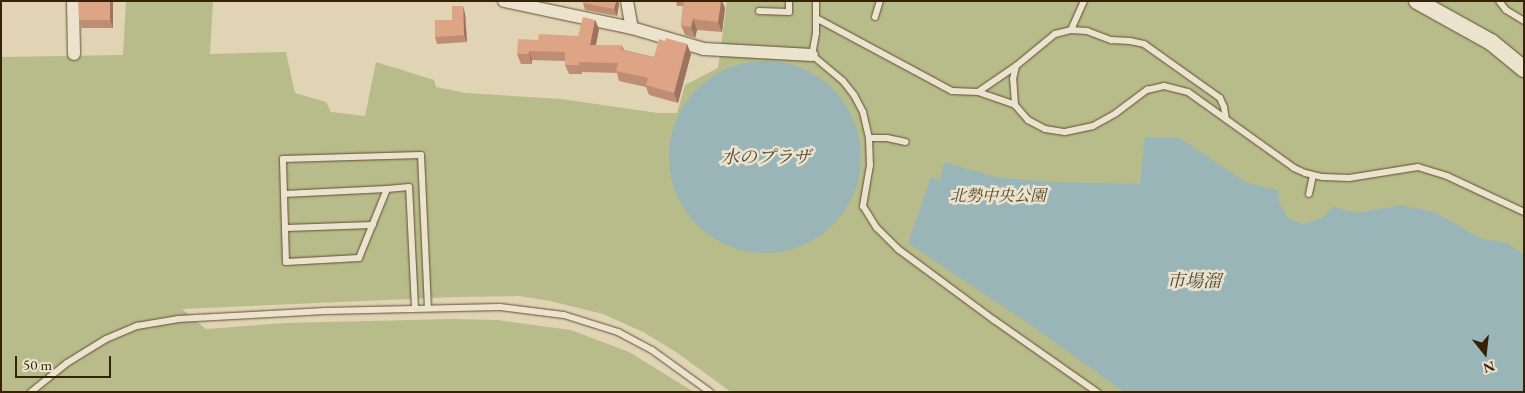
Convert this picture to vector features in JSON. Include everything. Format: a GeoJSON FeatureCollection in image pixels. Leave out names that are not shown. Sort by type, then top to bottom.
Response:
{"type":"FeatureCollection","features":[{"type":"Feature","properties":{"kind":"street"},"geometry":{"type":"LineString","coordinates":[[73,1],[74,54]]}},
{"type":"Feature","properties":{"kind":"street"},"geometry":{"type":"LineString","coordinates":[[504,1],[632,28],[704,49],[812,55]]}},
{"type":"Feature","properties":{"kind":"street"},"geometry":{"type":"LineString","coordinates":[[627,1],[632,28]]}},
{"type":"Feature","properties":{"kind":"street"},"geometry":{"type":"LineString","coordinates":[[1417,1],[1491,42],[1522,65]]}},
{"type":"Feature","properties":{"kind":"lane"},"geometry":{"type":"LineString","coordinates":[[759,11],[789,12],[789,1]]}},
{"type":"Feature","properties":{"kind":"lane"},"geometry":{"type":"LineString","coordinates":[[816,1],[812,55],[832,71],[854,95],[863,112],[869,138],[870,165],[863,206],[877,228],[898,249],[994,320],[1097,392]]}},
{"type":"Feature","properties":{"kind":"lane"},"geometry":{"type":"LineString","coordinates":[[875,17],[880,1]]}},
{"type":"Feature","properties":{"kind":"lane"},"geometry":{"type":"LineString","coordinates":[[1071,30],[1084,1]]}},
{"type":"Feature","properties":{"kind":"lane"},"geometry":{"type":"LineString","coordinates":[[1499,1],[1506,10],[1524,21]]}},
{"type":"Feature","properties":{"kind":"lane"},"geometry":{"type":"LineString","coordinates":[[816,18],[952,91],[978,92],[1015,105],[1028,120],[1045,129],[1065,132],[1093,126],[1116,113],[1147,90],[1164,86],[1188,92],[1294,168],[1313,175],[1349,178],[1418,167],[1434,170],[1524,212]]}},
{"type":"Feature","properties":{"kind":"lane"},"geometry":{"type":"LineString","coordinates":[[978,92],[1016,66],[1055,34],[1071,30],[1088,32],[1112,40],[1144,44],[1220,98],[1226,119]]}},
{"type":"Feature","properties":{"kind":"lane"},"geometry":{"type":"LineString","coordinates":[[1015,105],[1013,79],[1016,66]]}},
{"type":"Feature","properties":{"kind":"lane"},"geometry":{"type":"LineString","coordinates":[[869,138],[887,138],[906,142]]}},
{"type":"Feature","properties":{"kind":"lane"},"geometry":{"type":"LineString","coordinates":[[387,189],[359,258],[286,262],[283,160],[421,155],[428,308]]}},
{"type":"Feature","properties":{"kind":"lane"},"geometry":{"type":"LineString","coordinates":[[1309,194],[1313,175]]}},
{"type":"Feature","properties":{"kind":"lane"},"geometry":{"type":"LineString","coordinates":[[284,194],[409,187],[415,308]]}},
{"type":"Feature","properties":{"kind":"lane"},"geometry":{"type":"LineString","coordinates":[[286,228],[373,224]]}},
{"type":"Feature","properties":{"kind":"lane"},"geometry":{"type":"LineString","coordinates":[[31,392],[67,362],[106,339],[137,326],[178,319],[415,308],[500,307],[564,315],[618,332],[652,350],[710,392]]}},
{"type":"Feature","properties":{"kind":"green space","name":"北勢中央公園"},"geometry":{"type":"Polygon","coordinates":[[[126,1],[213,1],[210,54],[286,52],[295,93],[326,102],[331,112],[365,116],[376,62],[434,80],[436,87],[466,93],[561,99],[658,113],[677,113],[685,85],[718,68],[727,1],[1524,1],[1524,392],[731,392],[676,352],[643,332],[603,314],[550,301],[519,296],[182,309],[206,329],[285,323],[453,319],[497,320],[571,330],[629,352],[694,392],[1,392],[1,57],[123,55],[126,1]]]}},
{"type":"Feature","properties":{"kind":"water","name":"水のプラザ"},"geometry":{"type":"Polygon","coordinates":[[[756,61],[774,61],[802,68],[818,77],[833,89],[845,104],[854,120],[861,148],[861,166],[854,194],[845,210],[833,225],[818,237],[802,246],[774,253],[756,253],[737,249],[720,242],[704,231],[691,218],[680,202],[673,185],[669,166],[669,148],[673,129],[680,112],[691,96],[704,83],[720,72],[737,65],[756,61]]]}},
{"type":"Feature","properties":{"kind":"water","name":"市場溜"},"geometry":{"type":"Polygon","coordinates":[[[1145,137],[1179,138],[1247,183],[1278,190],[1279,202],[1288,218],[1304,224],[1322,218],[1333,207],[1357,213],[1401,205],[1434,212],[1482,239],[1507,243],[1524,255],[1524,392],[1124,392],[1031,325],[908,243],[931,177],[940,180],[944,162],[995,177],[1048,182],[1140,184],[1145,137]]]}},
{"type":"Feature","properties":{"kind":"building"},"geometry":{"type":"Polygon","coordinates":[[[78,1],[110,1],[110,20],[79,20],[78,1]]]}},
{"type":"Feature","properties":{"kind":"building"},"geometry":{"type":"Polygon","coordinates":[[[583,1],[616,1],[614,9],[583,3],[583,1]]]}},
{"type":"Feature","properties":{"kind":"building"},"geometry":{"type":"Polygon","coordinates":[[[684,1],[721,1],[718,22],[693,19],[691,27],[681,25],[684,1]]]}},
{"type":"Feature","properties":{"kind":"building"},"geometry":{"type":"Polygon","coordinates":[[[452,6],[463,6],[464,35],[435,37],[435,20],[452,20],[452,6]]]}},
{"type":"Feature","properties":{"kind":"building"},"geometry":{"type":"Polygon","coordinates":[[[583,17],[595,20],[590,45],[622,45],[621,50],[654,57],[659,39],[665,41],[666,38],[687,44],[674,93],[646,85],[648,78],[616,71],[618,63],[579,62],[579,65],[565,65],[565,52],[529,51],[529,54],[517,54],[518,39],[538,40],[539,34],[578,36],[583,17]]]}}]}
